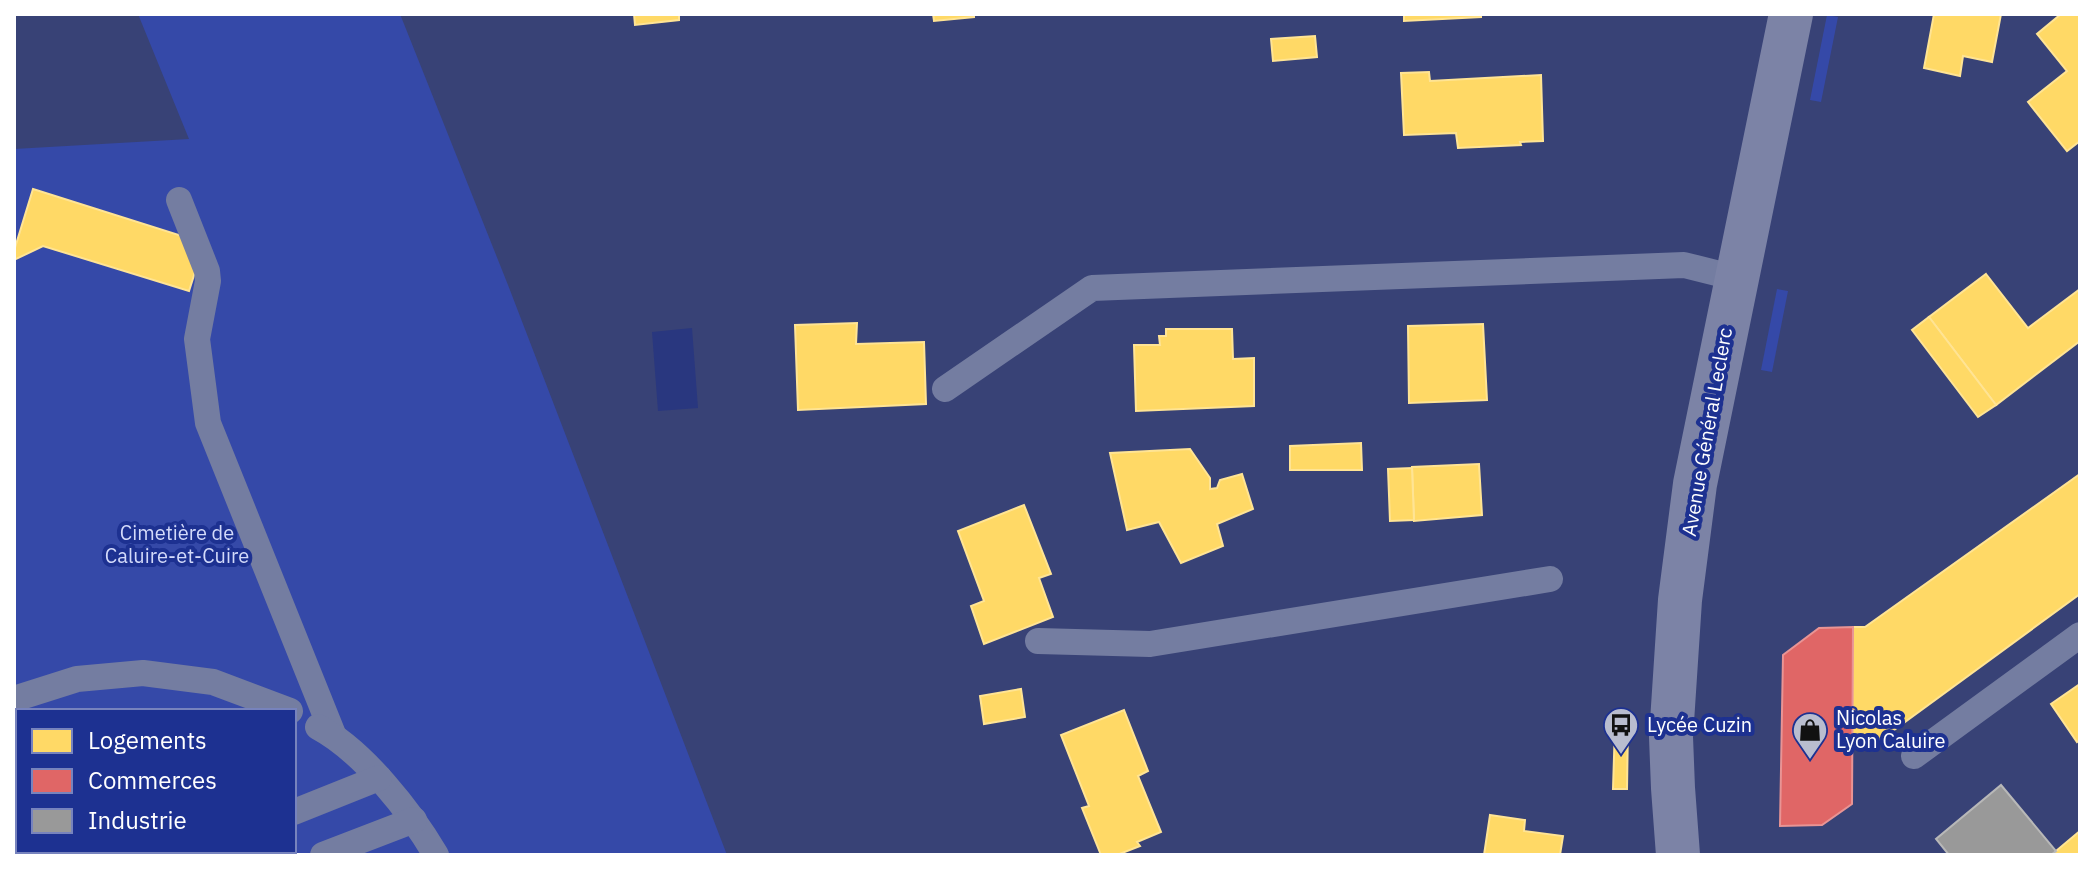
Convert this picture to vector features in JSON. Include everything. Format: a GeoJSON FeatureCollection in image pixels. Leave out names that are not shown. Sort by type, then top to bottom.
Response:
{"type":"FeatureCollection","features":[{"type":"Feature","properties":{"kind":"main road","name":"Avenue Général Leclerc"},"geometry":{"type":"LineString","coordinates":[[1678,855],[1671,737],[1680,600],[1695,484],[1791,14]]}},
{"type":"Feature","properties":{"kind":"lane"},"geometry":{"type":"LineString","coordinates":[[179,200],[207,271],[208,281],[197,339],[208,423],[333,734]]}},
{"type":"Feature","properties":{"kind":"lane"},"geometry":{"type":"LineString","coordinates":[[945,389],[1092,288],[1684,265],[1736,278]]}},
{"type":"Feature","properties":{"kind":"lane"},"geometry":{"type":"LineString","coordinates":[[1038,641],[1150,644],[1550,579]]}},
{"type":"Feature","properties":{"kind":"lane"},"geometry":{"type":"LineString","coordinates":[[1914,756],[2080,635]]}},
{"type":"Feature","properties":{"kind":"lane"},"geometry":{"type":"LineString","coordinates":[[14,699],[77,679],[143,673],[213,682],[284,709]]}},
{"type":"Feature","properties":{"kind":"lane"},"geometry":{"type":"LineString","coordinates":[[296,714],[333,734],[379,778],[414,820],[436,855]]}},
{"type":"Feature","properties":{"kind":"lane"},"geometry":{"type":"LineString","coordinates":[[296,811],[379,778]]}},
{"type":"Feature","properties":{"kind":"lane"},"geometry":{"type":"LineString","coordinates":[[323,855],[414,820]]}},
{"type":"Feature","properties":{"kind":"green space","name":"Cimetière de Caluire-et-Cuire"},"geometry":{"type":"Polygon","coordinates":[[[138,14],[400,14],[508,285],[727,855],[14,855],[14,149],[189,139],[138,14]]]}},
{"type":"Feature","properties":{"kind":"green space"},"geometry":{"type":"Polygon","coordinates":[[[1827,15],[1838,17],[1821,102],[1810,100],[1827,15]]]}},
{"type":"Feature","properties":{"kind":"green space"},"geometry":{"type":"Polygon","coordinates":[[[1777,289],[1788,291],[1772,372],[1761,370],[1777,289]]]}},
{"type":"Feature","properties":{"kind":"shaded area"},"geometry":{"type":"Polygon","coordinates":[[[692,328],[698,408],[658,411],[652,332],[692,328]]]}},
{"type":"Feature","properties":{"kind":"building: Logements"},"geometry":{"type":"Polygon","coordinates":[[[634,14],[679,14],[679,20],[635,25],[634,14]]]}},
{"type":"Feature","properties":{"kind":"building: Logements"},"geometry":{"type":"Polygon","coordinates":[[[933,14],[974,14],[974,17],[934,21],[933,14]]]}},
{"type":"Feature","properties":{"kind":"building: Logements"},"geometry":{"type":"Polygon","coordinates":[[[1404,14],[1481,14],[1481,17],[1404,21],[1404,14]]]}},
{"type":"Feature","properties":{"kind":"building: Logements"},"geometry":{"type":"Polygon","coordinates":[[[1934,14],[2001,14],[1992,62],[1963,56],[1960,76],[1924,68],[1934,14]]]}},
{"type":"Feature","properties":{"kind":"building: Logements"},"geometry":{"type":"Polygon","coordinates":[[[2061,14],[2080,14],[2080,141],[2067,151],[2028,102],[2067,71],[2037,34],[2061,14]]]}},
{"type":"Feature","properties":{"kind":"building: Logements"},"geometry":{"type":"Polygon","coordinates":[[[1315,36],[1317,57],[1273,61],[1271,39],[1315,36]]]}},
{"type":"Feature","properties":{"kind":"building: Logements"},"geometry":{"type":"Polygon","coordinates":[[[1429,72],[1430,81],[1541,75],[1543,141],[1458,148],[1456,133],[1404,135],[1401,73],[1429,72]]]}},
{"type":"Feature","properties":{"kind":"building: Logements"},"geometry":{"type":"Polygon","coordinates":[[[33,189],[182,236],[196,269],[189,291],[43,246],[14,260],[33,189]]]}},
{"type":"Feature","properties":{"kind":"building: Logements"},"geometry":{"type":"Polygon","coordinates":[[[1986,274],[2028,328],[2080,289],[2080,341],[1996,405],[1929,317],[1986,274]]]}},
{"type":"Feature","properties":{"kind":"building: Logements"},"geometry":{"type":"Polygon","coordinates":[[[1929,317],[1996,405],[1978,417],[1912,330],[1929,317]]]}},
{"type":"Feature","properties":{"kind":"building: Logements"},"geometry":{"type":"Polygon","coordinates":[[[857,323],[856,344],[924,342],[926,404],[798,410],[795,325],[857,323]]]}},
{"type":"Feature","properties":{"kind":"building: Logements"},"geometry":{"type":"Polygon","coordinates":[[[1483,324],[1487,400],[1409,403],[1408,326],[1483,324]]]}},
{"type":"Feature","properties":{"kind":"building: Logements"},"geometry":{"type":"Polygon","coordinates":[[[1166,329],[1232,329],[1233,359],[1254,358],[1254,406],[1136,411],[1134,345],[1160,345],[1159,336],[1166,336],[1166,329]]]}},
{"type":"Feature","properties":{"kind":"building: Logements"},"geometry":{"type":"Polygon","coordinates":[[[1361,443],[1362,470],[1290,470],[1290,446],[1361,443]]]}},
{"type":"Feature","properties":{"kind":"building: Logements"},"geometry":{"type":"Polygon","coordinates":[[[1190,449],[1210,478],[1210,489],[1217,488],[1220,480],[1242,474],[1253,509],[1217,524],[1223,546],[1181,563],[1159,522],[1127,530],[1110,453],[1190,449]]]}},
{"type":"Feature","properties":{"kind":"building: Logements"},"geometry":{"type":"Polygon","coordinates":[[[1479,464],[1482,515],[1414,521],[1412,467],[1479,464]]]}},
{"type":"Feature","properties":{"kind":"building: Logements"},"geometry":{"type":"Polygon","coordinates":[[[1412,468],[1414,520],[1390,521],[1388,469],[1412,468]]]}},
{"type":"Feature","properties":{"kind":"building: Logements"},"geometry":{"type":"Polygon","coordinates":[[[2080,474],[2080,594],[1879,741],[1852,741],[1853,627],[1865,627],[2080,474]]]}},
{"type":"Feature","properties":{"kind":"building: Logements"},"geometry":{"type":"Polygon","coordinates":[[[1024,505],[1051,574],[1039,578],[1053,617],[984,644],[971,606],[984,601],[958,531],[1024,505]]]}},
{"type":"Feature","properties":{"kind":"building: Logements"},"geometry":{"type":"Polygon","coordinates":[[[2080,684],[2080,740],[2077,742],[2051,704],[2080,684]]]}},
{"type":"Feature","properties":{"kind":"building: Logements"},"geometry":{"type":"Polygon","coordinates":[[[1021,689],[1025,717],[984,724],[980,696],[1021,689]]]}},
{"type":"Feature","properties":{"kind":"building: Logements"},"geometry":{"type":"Polygon","coordinates":[[[1124,710],[1148,771],[1138,776],[1161,832],[1137,842],[1140,846],[1117,855],[1101,855],[1082,808],[1089,806],[1061,735],[1124,710]]]}},
{"type":"Feature","properties":{"kind":"building: Logements"},"geometry":{"type":"Polygon","coordinates":[[[1615,725],[1628,725],[1627,789],[1613,789],[1615,725]]]}},
{"type":"Feature","properties":{"kind":"building: Logements"},"geometry":{"type":"Polygon","coordinates":[[[1490,815],[1525,820],[1524,831],[1563,836],[1560,855],[1484,855],[1490,815]]]}},
{"type":"Feature","properties":{"kind":"building: Logements"},"geometry":{"type":"Polygon","coordinates":[[[2080,831],[2080,855],[2051,855],[2056,851],[2080,831]]]}},
{"type":"Feature","properties":{"kind":"building: Commerces"},"geometry":{"type":"Polygon","coordinates":[[[1853,627],[1852,804],[1822,825],[1780,826],[1783,655],[1819,628],[1853,627]]]}},
{"type":"Feature","properties":{"kind":"building: Industrie"},"geometry":{"type":"Polygon","coordinates":[[[2001,785],[2056,851],[2051,855],[1949,855],[1936,839],[2001,785]]]}},
{"type":"Feature","properties":{"kind":"place","name":"Lycée Cuzin"},"geometry":{"type":"Point","coordinates":[1621,756]}},
{"type":"Feature","properties":{"kind":"place","name":"Nicolas Lyon Caluire"},"geometry":{"type":"Point","coordinates":[1810,761]}}]}
